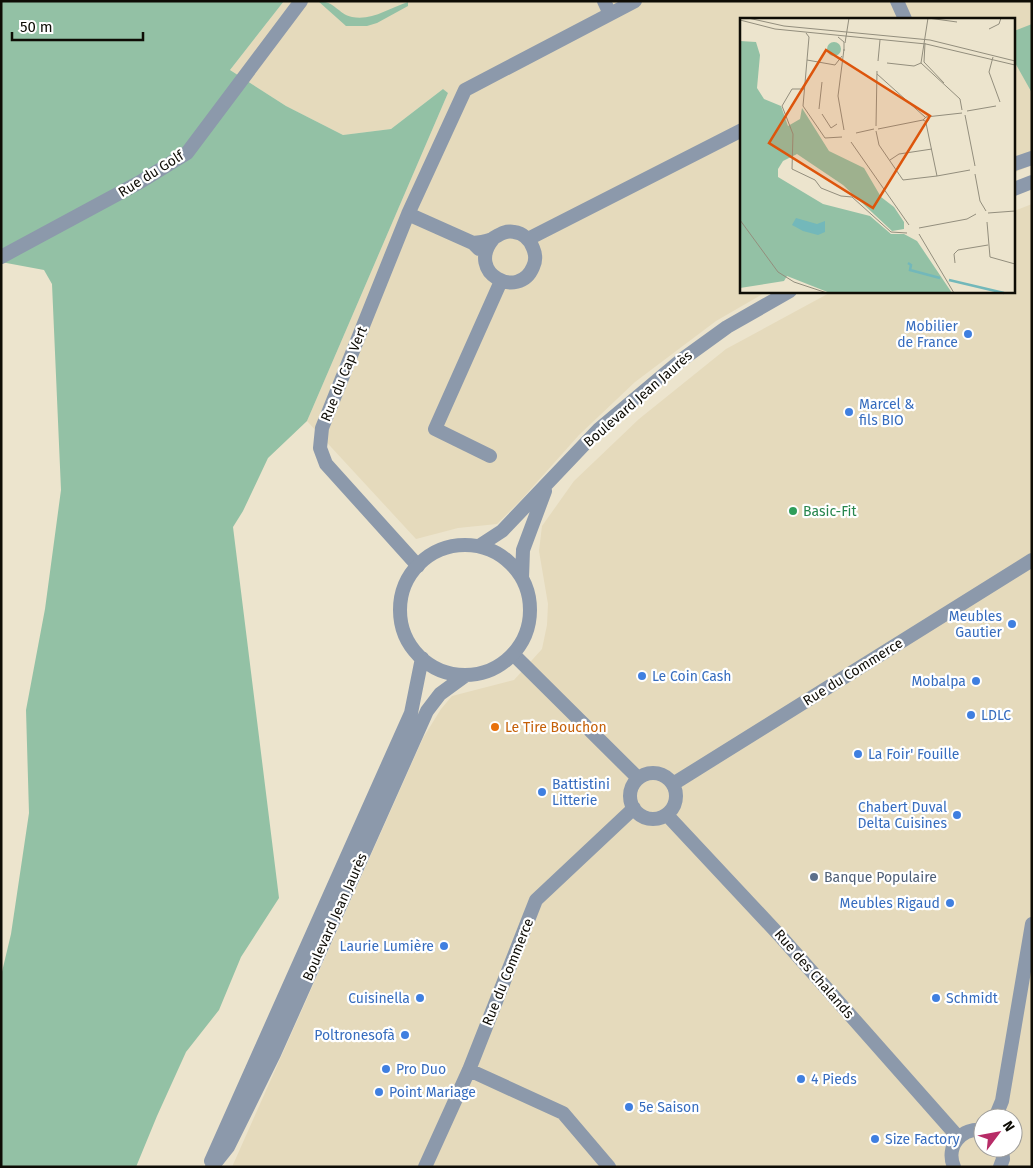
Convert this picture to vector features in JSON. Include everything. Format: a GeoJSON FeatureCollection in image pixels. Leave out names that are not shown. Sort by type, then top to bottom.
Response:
{"type":"FeatureCollection","features":[{"type":"Feature","properties":{"kind":"street","name":"Rue du Golf"},"geometry":{"type":"LineString","coordinates":[[1,257],[115,196],[186,153],[301,1]]}},
{"type":"Feature","properties":{"kind":"street","name":"Rue du Cap Vert"},"geometry":{"type":"LineString","coordinates":[[418,566],[326,464],[320,448],[322,428],[408,214],[465,90],[607,7],[635,1]]}},
{"type":"Feature","properties":{"kind":"street"},"geometry":{"type":"LineString","coordinates":[[898,1],[905,18]]}},
{"type":"Feature","properties":{"kind":"street"},"geometry":{"type":"LineString","coordinates":[[528,239],[740,131]]}},
{"type":"Feature","properties":{"kind":"street"},"geometry":{"type":"LineString","coordinates":[[1016,163],[1032,158]]}},
{"type":"Feature","properties":{"kind":"street"},"geometry":{"type":"LineString","coordinates":[[1016,188],[1032,182]]}},
{"type":"Feature","properties":{"kind":"street"},"geometry":{"type":"LineString","coordinates":[[408,214],[473,243],[480,250],[490,272],[501,281],[518,281],[532,271],[535,263],[533,246],[528,239],[514,232],[506,232],[492,239],[473,243]]}},
{"type":"Feature","properties":{"kind":"street"},"geometry":{"type":"LineString","coordinates":[[485,260],[485,252],[492,239]]}},
{"type":"Feature","properties":{"kind":"street"},"geometry":{"type":"LineString","coordinates":[[490,456],[435,429],[501,281]]}},
{"type":"Feature","properties":{"kind":"street","name":"Boulevard Jean Jaurès"},"geometry":{"type":"LineString","coordinates":[[480,546],[502,531],[599,429],[680,361],[727,327],[788,292]]}},
{"type":"Feature","properties":{"kind":"street"},"geometry":{"type":"LineString","coordinates":[[522,578],[523,550],[548,483]]}},
{"type":"Feature","properties":{"kind":"street"},"geometry":{"type":"LineString","coordinates":[[463,545],[480,546],[504,558],[522,578],[529,597],[530,617],[524,637],[513,654],[500,665],[483,672],[466,675],[450,673],[435,667],[422,658],[409,642],[402,623],[400,602],[406,582],[418,566],[431,555],[446,548],[463,545]]}},
{"type":"Feature","properties":{"kind":"street","name":"Rue du Commerce"},"geometry":{"type":"LineString","coordinates":[[673,784],[1032,560]]}},
{"type":"Feature","properties":{"kind":"street"},"geometry":{"type":"LineString","coordinates":[[513,654],[638,778]]}},
{"type":"Feature","properties":{"kind":"street","name":"Boulevard Jean Jaurès"},"geometry":{"type":"LineString","coordinates":[[210,1167],[411,713],[422,658]]}},
{"type":"Feature","properties":{"kind":"street","name":"Boulevard Jean Jaurès"},"geometry":{"type":"LineString","coordinates":[[210,1167],[228,1148],[274,1054],[427,711],[440,694],[466,675]]}},
{"type":"Feature","properties":{"kind":"street"},"geometry":{"type":"LineString","coordinates":[[650,773],[657,773],[669,778],[673,784],[677,797],[675,804],[667,815],[652,819],[646,818],[634,808],[630,796],[631,789],[638,778],[650,773]]}},
{"type":"Feature","properties":{"kind":"street","name":"Rue du Commerce"},"geometry":{"type":"LineString","coordinates":[[425,1167],[469,1070],[536,900],[634,808]]}},
{"type":"Feature","properties":{"kind":"street","name":"Rue des Chalands"},"geometry":{"type":"LineString","coordinates":[[667,815],[782,938],[958,1137]]}},
{"type":"Feature","properties":{"kind":"street"},"geometry":{"type":"LineString","coordinates":[[999,1108],[1002,1101],[1032,924]]}},
{"type":"Feature","properties":{"kind":"street"},"geometry":{"type":"LineString","coordinates":[[469,1070],[563,1114],[609,1167]]}},
{"type":"Feature","properties":{"kind":"street"},"geometry":{"type":"LineString","coordinates":[[954,1167],[951,1153],[953,1144],[958,1137],[973,1129]]}},
{"type":"Feature","properties":{"kind":"shaded area"},"geometry":{"type":"Polygon","coordinates":[[[284,1],[1032,1],[1032,165],[1016,172],[1016,18],[740,18],[740,292],[766,292],[716,321],[635,382],[579,435],[497,524],[458,528],[416,539],[307,421],[448,93],[443,89],[391,129],[343,135],[286,106],[230,70],[284,1]]]}},
{"type":"Feature","properties":{"kind":"shaded area"},"geometry":{"type":"Polygon","coordinates":[[[1032,204],[1032,1167],[232,1167],[423,738],[441,709],[452,696],[514,680],[542,649],[547,625],[548,604],[539,551],[542,526],[574,481],[639,419],[726,349],[831,292],[1016,292],[1016,210],[1032,204]]]}},
{"type":"Feature","properties":{"kind":"green space"},"geometry":{"type":"Polygon","coordinates":[[[1,1],[284,1],[230,70],[286,106],[343,135],[391,129],[443,89],[448,93],[307,421],[268,458],[243,511],[233,527],[279,898],[241,957],[219,1010],[186,1052],[136,1167],[1,1167],[1,976],[11,934],[29,813],[26,710],[45,609],[61,490],[52,284],[44,270],[1,262],[1,1]]]}},
{"type":"Feature","properties":{"kind":"green space"},"geometry":{"type":"Polygon","coordinates":[[[318,1],[329,3],[347,15],[359,18],[373,16],[408,2],[408,6],[377,23],[367,26],[346,26],[318,1]]]}},
{"type":"Feature","properties":{"kind":"green space"},"geometry":{"type":"Polygon","coordinates":[[[1032,24],[1032,93],[1016,65],[1016,30],[1032,24]]]}},
{"type":"Feature","properties":{"kind":"place","name":"Mobilier de France"},"geometry":{"type":"Point","coordinates":[968,334]}},
{"type":"Feature","properties":{"kind":"place","name":"Marcel & fils BIO"},"geometry":{"type":"Point","coordinates":[849,412]}},
{"type":"Feature","properties":{"kind":"place","name":"Basic-Fit"},"geometry":{"type":"Point","coordinates":[793,511]}},
{"type":"Feature","properties":{"kind":"place","name":"Meubles Gautier"},"geometry":{"type":"Point","coordinates":[1012,624]}},
{"type":"Feature","properties":{"kind":"place","name":"Le Coin Cash"},"geometry":{"type":"Point","coordinates":[642,676]}},
{"type":"Feature","properties":{"kind":"place","name":"Mobalpa"},"geometry":{"type":"Point","coordinates":[976,681]}},
{"type":"Feature","properties":{"kind":"place","name":"LDLC"},"geometry":{"type":"Point","coordinates":[971,715]}},
{"type":"Feature","properties":{"kind":"place","name":"Le Tire Bouchon"},"geometry":{"type":"Point","coordinates":[495,727]}},
{"type":"Feature","properties":{"kind":"place","name":"La Foir' Fouille"},"geometry":{"type":"Point","coordinates":[858,754]}},
{"type":"Feature","properties":{"kind":"place","name":"Battistini Litterie"},"geometry":{"type":"Point","coordinates":[542,792]}},
{"type":"Feature","properties":{"kind":"place","name":"Chabert Duval Delta Cuisines"},"geometry":{"type":"Point","coordinates":[957,815]}},
{"type":"Feature","properties":{"kind":"place","name":"Banque Populaire"},"geometry":{"type":"Point","coordinates":[814,877]}},
{"type":"Feature","properties":{"kind":"place","name":"Meubles Rigaud"},"geometry":{"type":"Point","coordinates":[950,903]}},
{"type":"Feature","properties":{"kind":"place","name":"Laurie Lumière"},"geometry":{"type":"Point","coordinates":[444,946]}},
{"type":"Feature","properties":{"kind":"place","name":"Cuisinella"},"geometry":{"type":"Point","coordinates":[420,998]}},
{"type":"Feature","properties":{"kind":"place","name":"Schmidt"},"geometry":{"type":"Point","coordinates":[936,998]}},
{"type":"Feature","properties":{"kind":"place","name":"Poltronesofà"},"geometry":{"type":"Point","coordinates":[405,1035]}},
{"type":"Feature","properties":{"kind":"place","name":"Pro Duo"},"geometry":{"type":"Point","coordinates":[386,1069]}},
{"type":"Feature","properties":{"kind":"place","name":"4 Pieds"},"geometry":{"type":"Point","coordinates":[801,1079]}},
{"type":"Feature","properties":{"kind":"place","name":"Point Mariage"},"geometry":{"type":"Point","coordinates":[379,1092]}},
{"type":"Feature","properties":{"kind":"place","name":"5e Saison"},"geometry":{"type":"Point","coordinates":[629,1107]}},
{"type":"Feature","properties":{"kind":"place","name":"Size Factory"},"geometry":{"type":"Point","coordinates":[875,1139]}}]}
